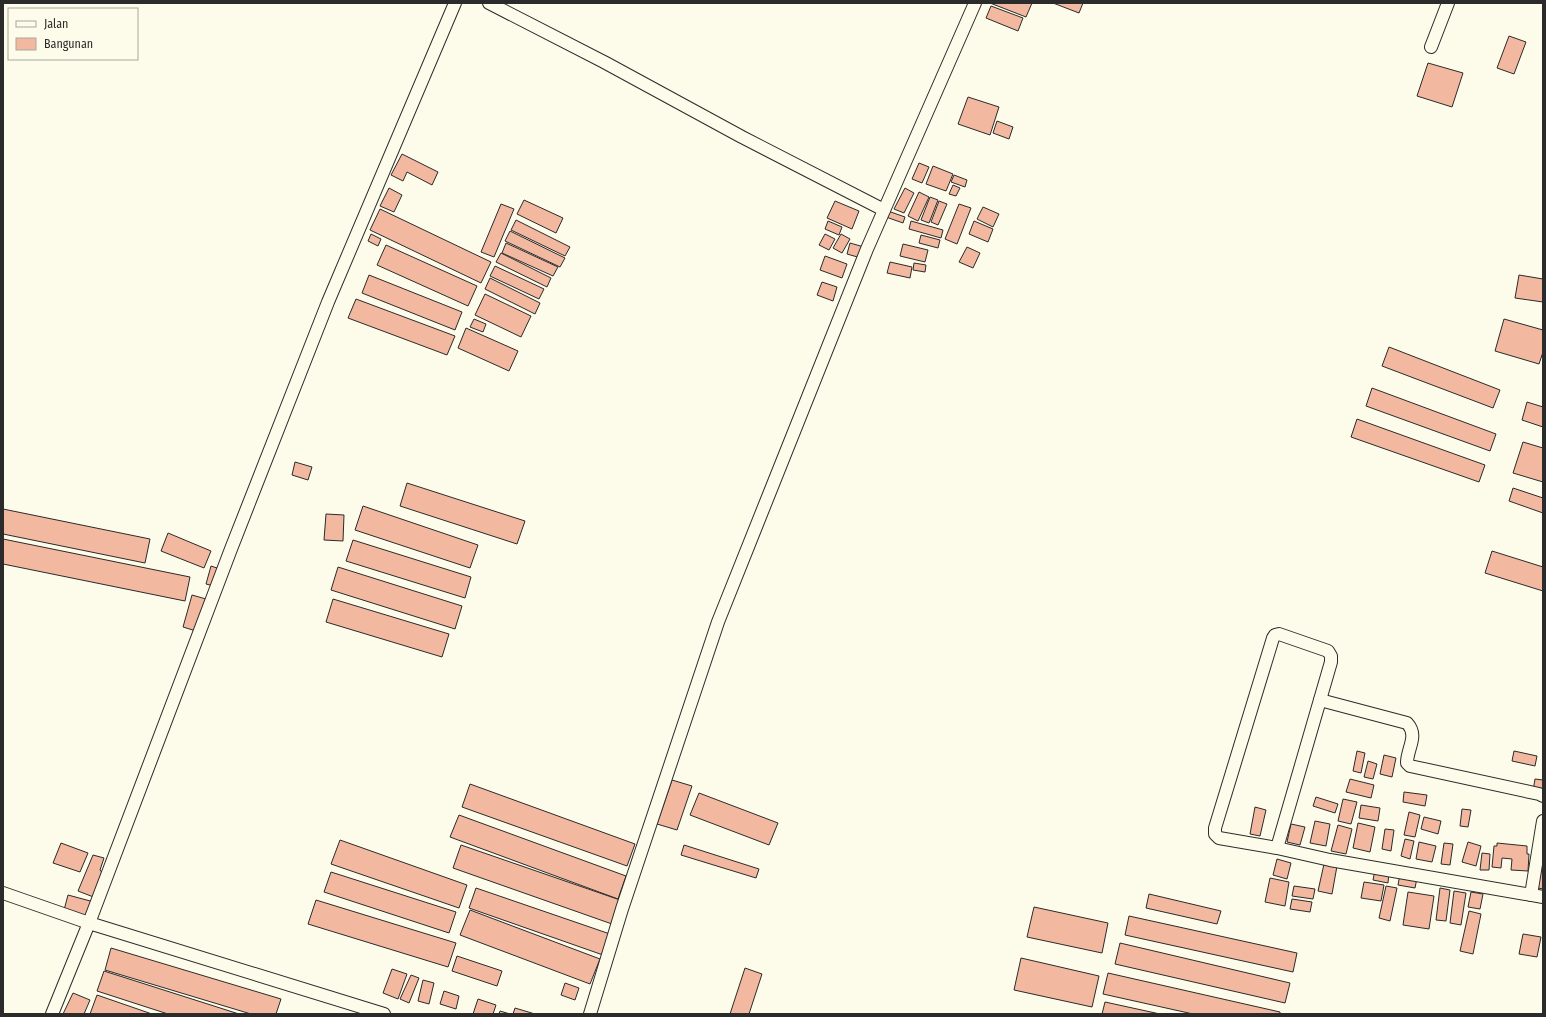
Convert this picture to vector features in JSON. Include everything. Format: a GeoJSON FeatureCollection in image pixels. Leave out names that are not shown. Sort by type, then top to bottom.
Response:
{"type":"FeatureCollection","features":[{"type":"Feature","properties":{"kind":"street"},"geometry":{"type":"LineString","coordinates":[[52,1014],[89,923],[223,571],[328,302],[455,3]]}},
{"type":"Feature","properties":{"kind":"street"},"geometry":{"type":"LineString","coordinates":[[489,3],[604,62],[742,137],[884,210]]}},
{"type":"Feature","properties":{"kind":"street"},"geometry":{"type":"LineString","coordinates":[[590,1014],[622,909],[718,622],[864,256],[975,3]]}},
{"type":"Feature","properties":{"kind":"street"},"geometry":{"type":"LineString","coordinates":[[1431,47],[1448,3]]}},
{"type":"Feature","properties":{"kind":"street"},"geometry":{"type":"LineString","coordinates":[[1277,848],[1320,700],[1331,656],[1328,651],[1279,634],[1275,635],[1273,638],[1215,828],[1215,834],[1219,838],[1277,848],[1330,860],[1543,897]]}},
{"type":"Feature","properties":{"kind":"street"},"geometry":{"type":"LineString","coordinates":[[1320,700],[1407,723],[1413,729],[1413,735],[1407,758],[1407,763],[1410,766],[1543,796]]}},
{"type":"Feature","properties":{"kind":"street"},"geometry":{"type":"LineString","coordinates":[[1531,895],[1543,821]]}},
{"type":"Feature","properties":{"kind":"street"},"geometry":{"type":"LineString","coordinates":[[3,893],[89,923],[384,1014]]}},
{"type":"Feature","properties":{"kind":"building"},"geometry":{"type":"Polygon","coordinates":[[[990,3],[1032,3],[1026,17],[990,3]]]}},
{"type":"Feature","properties":{"kind":"building"},"geometry":{"type":"Polygon","coordinates":[[[1053,3],[1083,3],[1079,13],[1053,3]]]}},
{"type":"Feature","properties":{"kind":"building"},"geometry":{"type":"Polygon","coordinates":[[[991,6],[1023,18],[1018,31],[986,18],[991,6]]]}},
{"type":"Feature","properties":{"kind":"building"},"geometry":{"type":"Polygon","coordinates":[[[1509,36],[1526,42],[1514,74],[1497,68],[1509,36]]]}},
{"type":"Feature","properties":{"kind":"building"},"geometry":{"type":"Polygon","coordinates":[[[1428,63],[1463,73],[1452,107],[1417,96],[1428,63]]]}},
{"type":"Feature","properties":{"kind":"building"},"geometry":{"type":"Polygon","coordinates":[[[968,97],[999,107],[990,135],[958,124],[968,97]]]}},
{"type":"Feature","properties":{"kind":"building"},"geometry":{"type":"Polygon","coordinates":[[[997,121],[1013,127],[1009,139],[993,133],[997,121]]]}},
{"type":"Feature","properties":{"kind":"building"},"geometry":{"type":"Polygon","coordinates":[[[402,154],[438,172],[432,185],[407,172],[403,181],[391,175],[402,154]]]}},
{"type":"Feature","properties":{"kind":"building"},"geometry":{"type":"Polygon","coordinates":[[[919,163],[929,167],[922,183],[912,179],[919,163]]]}},
{"type":"Feature","properties":{"kind":"building"},"geometry":{"type":"Polygon","coordinates":[[[933,166],[953,174],[946,191],[926,184],[933,166]]]}},
{"type":"Feature","properties":{"kind":"building"},"geometry":{"type":"Polygon","coordinates":[[[954,175],[967,180],[965,187],[951,182],[954,175]]]}},
{"type":"Feature","properties":{"kind":"building"},"geometry":{"type":"Polygon","coordinates":[[[953,185],[960,188],[956,196],[949,194],[953,185]]]}},
{"type":"Feature","properties":{"kind":"building"},"geometry":{"type":"Polygon","coordinates":[[[389,188],[402,195],[394,212],[380,206],[389,188]]]}},
{"type":"Feature","properties":{"kind":"building"},"geometry":{"type":"Polygon","coordinates":[[[905,188],[914,193],[904,213],[894,209],[905,188]]]}},
{"type":"Feature","properties":{"kind":"building"},"geometry":{"type":"Polygon","coordinates":[[[919,192],[929,197],[918,221],[908,216],[919,192]]]}},
{"type":"Feature","properties":{"kind":"building"},"geometry":{"type":"Polygon","coordinates":[[[930,197],[938,200],[929,223],[921,220],[930,197]]]}},
{"type":"Feature","properties":{"kind":"building"},"geometry":{"type":"Polygon","coordinates":[[[524,200],[563,218],[556,233],[517,214],[524,200]]]}},
{"type":"Feature","properties":{"kind":"building"},"geometry":{"type":"Polygon","coordinates":[[[835,201],[859,211],[852,229],[827,218],[835,201]]]}},
{"type":"Feature","properties":{"kind":"building"},"geometry":{"type":"Polygon","coordinates":[[[939,201],[947,204],[938,225],[931,222],[939,201]]]}},
{"type":"Feature","properties":{"kind":"building"},"geometry":{"type":"Polygon","coordinates":[[[501,204],[514,209],[494,257],[481,252],[501,204]]]}},
{"type":"Feature","properties":{"kind":"building"},"geometry":{"type":"Polygon","coordinates":[[[959,204],[971,208],[957,244],[945,239],[959,204]]]}},
{"type":"Feature","properties":{"kind":"building"},"geometry":{"type":"Polygon","coordinates":[[[983,207],[999,214],[993,227],[977,219],[983,207]]]}},
{"type":"Feature","properties":{"kind":"building"},"geometry":{"type":"Polygon","coordinates":[[[380,209],[491,262],[481,283],[370,230],[380,209]]]}},
{"type":"Feature","properties":{"kind":"building"},"geometry":{"type":"Polygon","coordinates":[[[888,211],[905,217],[903,223],[886,217],[888,211]]]}},
{"type":"Feature","properties":{"kind":"building"},"geometry":{"type":"Polygon","coordinates":[[[516,220],[570,247],[565,256],[511,230],[516,220]]]}},
{"type":"Feature","properties":{"kind":"building"},"geometry":{"type":"Polygon","coordinates":[[[828,221],[842,227],[839,235],[825,229],[828,221]]]}},
{"type":"Feature","properties":{"kind":"building"},"geometry":{"type":"Polygon","coordinates":[[[911,221],[943,230],[941,238],[909,229],[911,221]]]}},
{"type":"Feature","properties":{"kind":"building"},"geometry":{"type":"Polygon","coordinates":[[[974,221],[993,229],[988,242],[969,234],[974,221]]]}},
{"type":"Feature","properties":{"kind":"building"},"geometry":{"type":"Polygon","coordinates":[[[510,231],[565,258],[560,267],[505,241],[510,231]]]}},
{"type":"Feature","properties":{"kind":"building"},"geometry":{"type":"Polygon","coordinates":[[[371,234],[381,239],[378,246],[368,241],[371,234]]]}},
{"type":"Feature","properties":{"kind":"building"},"geometry":{"type":"Polygon","coordinates":[[[825,234],[835,239],[829,250],[819,245],[825,234]]]}},
{"type":"Feature","properties":{"kind":"building"},"geometry":{"type":"Polygon","coordinates":[[[841,234],[850,239],[842,253],[833,248],[841,234]]]}},
{"type":"Feature","properties":{"kind":"building"},"geometry":{"type":"Polygon","coordinates":[[[921,235],[940,240],[938,248],[919,243],[921,235]]]}},
{"type":"Feature","properties":{"kind":"building"},"geometry":{"type":"Polygon","coordinates":[[[506,243],[558,267],[553,276],[502,253],[506,243]]]}},
{"type":"Feature","properties":{"kind":"building"},"geometry":{"type":"Polygon","coordinates":[[[850,243],[864,247],[861,258],[847,254],[850,243]]]}},
{"type":"Feature","properties":{"kind":"building"},"geometry":{"type":"Polygon","coordinates":[[[903,244],[928,250],[925,262],[900,256],[903,244]]]}},
{"type":"Feature","properties":{"kind":"building"},"geometry":{"type":"Polygon","coordinates":[[[386,245],[477,286],[468,306],[377,265],[386,245]]]}},
{"type":"Feature","properties":{"kind":"building"},"geometry":{"type":"Polygon","coordinates":[[[967,247],[980,253],[973,268],[959,262],[967,247]]]}},
{"type":"Feature","properties":{"kind":"building"},"geometry":{"type":"Polygon","coordinates":[[[501,253],[551,278],[547,287],[496,262],[501,253]]]}},
{"type":"Feature","properties":{"kind":"building"},"geometry":{"type":"Polygon","coordinates":[[[825,256],[847,264],[842,278],[820,270],[825,256]]]}},
{"type":"Feature","properties":{"kind":"building"},"geometry":{"type":"Polygon","coordinates":[[[890,262],[912,267],[910,278],[887,273],[890,262]]]}},
{"type":"Feature","properties":{"kind":"building"},"geometry":{"type":"Polygon","coordinates":[[[914,263],[926,265],[925,272],[913,270],[914,263]]]}},
{"type":"Feature","properties":{"kind":"building"},"geometry":{"type":"Polygon","coordinates":[[[495,266],[544,289],[539,299],[490,276],[495,266]]]}},
{"type":"Feature","properties":{"kind":"building"},"geometry":{"type":"Polygon","coordinates":[[[369,275],[462,312],[455,330],[362,293],[369,275]]]}},
{"type":"Feature","properties":{"kind":"building"},"geometry":{"type":"Polygon","coordinates":[[[1519,275],[1543,279],[1543,302],[1515,298],[1519,275]]]}},
{"type":"Feature","properties":{"kind":"building"},"geometry":{"type":"Polygon","coordinates":[[[490,278],[540,303],[535,314],[485,289],[490,278]]]}},
{"type":"Feature","properties":{"kind":"building"},"geometry":{"type":"Polygon","coordinates":[[[822,282],[837,287],[833,301],[817,295],[822,282]]]}},
{"type":"Feature","properties":{"kind":"building"},"geometry":{"type":"Polygon","coordinates":[[[485,294],[531,316],[521,337],[475,315],[485,294]]]}},
{"type":"Feature","properties":{"kind":"building"},"geometry":{"type":"Polygon","coordinates":[[[356,299],[455,336],[447,355],[348,318],[356,299]]]}},
{"type":"Feature","properties":{"kind":"building"},"geometry":{"type":"Polygon","coordinates":[[[474,319],[486,324],[483,332],[470,327],[474,319]]]}},
{"type":"Feature","properties":{"kind":"building"},"geometry":{"type":"Polygon","coordinates":[[[1504,319],[1543,330],[1543,352],[1539,364],[1495,351],[1504,319]]]}},
{"type":"Feature","properties":{"kind":"building"},"geometry":{"type":"Polygon","coordinates":[[[466,328],[518,351],[509,371],[458,348],[466,328]]]}},
{"type":"Feature","properties":{"kind":"building"},"geometry":{"type":"Polygon","coordinates":[[[1389,347],[1500,390],[1493,408],[1382,366],[1389,347]]]}},
{"type":"Feature","properties":{"kind":"building"},"geometry":{"type":"Polygon","coordinates":[[[1372,388],[1496,434],[1490,451],[1366,406],[1372,388]]]}},
{"type":"Feature","properties":{"kind":"building"},"geometry":{"type":"Polygon","coordinates":[[[1527,402],[1543,407],[1543,427],[1522,420],[1527,402]]]}},
{"type":"Feature","properties":{"kind":"building"},"geometry":{"type":"Polygon","coordinates":[[[1357,419],[1485,465],[1479,482],[1351,437],[1357,419]]]}},
{"type":"Feature","properties":{"kind":"building"},"geometry":{"type":"Polygon","coordinates":[[[1523,442],[1543,448],[1543,482],[1513,473],[1523,442]]]}},
{"type":"Feature","properties":{"kind":"building"},"geometry":{"type":"Polygon","coordinates":[[[295,462],[312,467],[308,480],[292,475],[295,462]]]}},
{"type":"Feature","properties":{"kind":"building"},"geometry":{"type":"Polygon","coordinates":[[[407,483],[525,521],[517,544],[400,506],[407,483]]]}},
{"type":"Feature","properties":{"kind":"building"},"geometry":{"type":"Polygon","coordinates":[[[1513,488],[1543,498],[1543,513],[1509,501],[1513,488]]]}},
{"type":"Feature","properties":{"kind":"building"},"geometry":{"type":"Polygon","coordinates":[[[363,506],[478,545],[470,568],[355,530],[363,506]]]}},
{"type":"Feature","properties":{"kind":"building"},"geometry":{"type":"Polygon","coordinates":[[[3,509],[150,539],[145,563],[3,534],[3,509]]]}},
{"type":"Feature","properties":{"kind":"building"},"geometry":{"type":"Polygon","coordinates":[[[326,514],[344,515],[343,541],[324,540],[326,514]]]}},
{"type":"Feature","properties":{"kind":"building"},"geometry":{"type":"Polygon","coordinates":[[[168,533],[211,551],[204,568],[161,551],[168,533]]]}},
{"type":"Feature","properties":{"kind":"building"},"geometry":{"type":"Polygon","coordinates":[[[3,539],[190,577],[185,601],[3,564],[3,539]]]}},
{"type":"Feature","properties":{"kind":"building"},"geometry":{"type":"Polygon","coordinates":[[[353,540],[471,577],[465,598],[346,561],[353,540]]]}},
{"type":"Feature","properties":{"kind":"building"},"geometry":{"type":"Polygon","coordinates":[[[1492,551],[1543,567],[1543,591],[1485,573],[1492,551]]]}},
{"type":"Feature","properties":{"kind":"building"},"geometry":{"type":"Polygon","coordinates":[[[211,566],[220,569],[214,586],[206,584],[211,566]]]}},
{"type":"Feature","properties":{"kind":"building"},"geometry":{"type":"Polygon","coordinates":[[[338,567],[462,606],[455,629],[331,590],[338,567]]]}},
{"type":"Feature","properties":{"kind":"building"},"geometry":{"type":"Polygon","coordinates":[[[192,595],[206,599],[196,631],[183,627],[192,595]]]}},
{"type":"Feature","properties":{"kind":"building"},"geometry":{"type":"Polygon","coordinates":[[[333,599],[449,634],[442,657],[326,622],[333,599]]]}},
{"type":"Feature","properties":{"kind":"building"},"geometry":{"type":"Polygon","coordinates":[[[1357,751],[1365,753],[1361,773],[1353,771],[1357,751]]]}},
{"type":"Feature","properties":{"kind":"building"},"geometry":{"type":"Polygon","coordinates":[[[1514,751],[1537,756],[1535,766],[1512,761],[1514,751]]]}},
{"type":"Feature","properties":{"kind":"building"},"geometry":{"type":"Polygon","coordinates":[[[1384,755],[1396,758],[1392,777],[1380,774],[1384,755]]]}},
{"type":"Feature","properties":{"kind":"building"},"geometry":{"type":"Polygon","coordinates":[[[1368,761],[1377,764],[1373,779],[1364,777],[1368,761]]]}},
{"type":"Feature","properties":{"kind":"building"},"geometry":{"type":"Polygon","coordinates":[[[1350,779],[1374,785],[1371,798],[1346,792],[1350,779]]]}},
{"type":"Feature","properties":{"kind":"building"},"geometry":{"type":"Polygon","coordinates":[[[1535,779],[1543,780],[1543,793],[1533,791],[1535,779]]]}},
{"type":"Feature","properties":{"kind":"building"},"geometry":{"type":"Polygon","coordinates":[[[672,780],[692,786],[677,830],[657,824],[672,780]]]}},
{"type":"Feature","properties":{"kind":"building"},"geometry":{"type":"Polygon","coordinates":[[[470,784],[635,844],[627,866],[462,807],[470,784]]]}},
{"type":"Feature","properties":{"kind":"building"},"geometry":{"type":"Polygon","coordinates":[[[1404,792],[1427,795],[1425,806],[1403,802],[1404,792]]]}},
{"type":"Feature","properties":{"kind":"building"},"geometry":{"type":"Polygon","coordinates":[[[699,793],[778,823],[769,845],[690,815],[699,793]]]}},
{"type":"Feature","properties":{"kind":"building"},"geometry":{"type":"Polygon","coordinates":[[[1316,797],[1338,804],[1335,813],[1313,806],[1316,797]]]}},
{"type":"Feature","properties":{"kind":"building"},"geometry":{"type":"Polygon","coordinates":[[[1343,799],[1357,802],[1351,824],[1338,821],[1343,799]]]}},
{"type":"Feature","properties":{"kind":"building"},"geometry":{"type":"Polygon","coordinates":[[[1361,805],[1380,808],[1378,821],[1359,818],[1361,805]]]}},
{"type":"Feature","properties":{"kind":"building"},"geometry":{"type":"Polygon","coordinates":[[[1255,807],[1266,810],[1260,836],[1250,834],[1255,807]]]}},
{"type":"Feature","properties":{"kind":"building"},"geometry":{"type":"Polygon","coordinates":[[[1462,809],[1471,810],[1468,827],[1460,826],[1462,809]]]}},
{"type":"Feature","properties":{"kind":"building"},"geometry":{"type":"Polygon","coordinates":[[[1409,812],[1420,815],[1415,837],[1404,835],[1409,812]]]}},
{"type":"Feature","properties":{"kind":"building"},"geometry":{"type":"Polygon","coordinates":[[[459,815],[626,876],[618,899],[450,837],[459,815]]]}},
{"type":"Feature","properties":{"kind":"building"},"geometry":{"type":"Polygon","coordinates":[[[1424,817],[1441,821],[1438,834],[1421,829],[1424,817]]]}},
{"type":"Feature","properties":{"kind":"building"},"geometry":{"type":"Polygon","coordinates":[[[1315,821],[1330,824],[1326,846],[1310,843],[1315,821]]]}},
{"type":"Feature","properties":{"kind":"building"},"geometry":{"type":"Polygon","coordinates":[[[1358,823],[1375,827],[1370,852],[1353,848],[1358,823]]]}},
{"type":"Feature","properties":{"kind":"building"},"geometry":{"type":"Polygon","coordinates":[[[1291,824],[1305,827],[1300,845],[1287,842],[1291,824]]]}},
{"type":"Feature","properties":{"kind":"building"},"geometry":{"type":"Polygon","coordinates":[[[1338,825],[1352,829],[1346,854],[1331,851],[1338,825]]]}},
{"type":"Feature","properties":{"kind":"building"},"geometry":{"type":"Polygon","coordinates":[[[1385,829],[1394,830],[1391,851],[1382,849],[1385,829]]]}},
{"type":"Feature","properties":{"kind":"building"},"geometry":{"type":"Polygon","coordinates":[[[1405,839],[1414,841],[1410,859],[1401,856],[1405,839]]]}},
{"type":"Feature","properties":{"kind":"building"},"geometry":{"type":"Polygon","coordinates":[[[340,840],[467,885],[459,908],[331,864],[340,840]]]}},
{"type":"Feature","properties":{"kind":"building"},"geometry":{"type":"Polygon","coordinates":[[[1419,842],[1436,846],[1432,862],[1416,859],[1419,842]]]}},
{"type":"Feature","properties":{"kind":"building"},"geometry":{"type":"Polygon","coordinates":[[[1468,842],[1481,846],[1476,866],[1462,862],[1468,842]]]}},
{"type":"Feature","properties":{"kind":"building"},"geometry":{"type":"Polygon","coordinates":[[[61,843],[88,853],[80,872],[53,863],[61,843]]]}},
{"type":"Feature","properties":{"kind":"building"},"geometry":{"type":"Polygon","coordinates":[[[1444,843],[1453,844],[1450,865],[1441,864],[1444,843]]]}},
{"type":"Feature","properties":{"kind":"building"},"geometry":{"type":"Polygon","coordinates":[[[1497,843],[1527,846],[1527,854],[1529,854],[1528,871],[1511,870],[1512,859],[1502,858],[1501,868],[1492,867],[1494,846],[1497,846],[1497,843]]]}},
{"type":"Feature","properties":{"kind":"building"},"geometry":{"type":"Polygon","coordinates":[[[461,845],[620,900],[612,924],[453,868],[461,845]]]}},
{"type":"Feature","properties":{"kind":"building"},"geometry":{"type":"Polygon","coordinates":[[[684,845],[759,869],[756,878],[681,855],[684,845]]]}},
{"type":"Feature","properties":{"kind":"building"},"geometry":{"type":"Polygon","coordinates":[[[1482,853],[1490,854],[1489,870],[1480,870],[1482,853]]]}},
{"type":"Feature","properties":{"kind":"building"},"geometry":{"type":"Polygon","coordinates":[[[93,855],[104,858],[100,870],[105,876],[96,898],[78,891],[93,855]]]}},
{"type":"Feature","properties":{"kind":"building"},"geometry":{"type":"Polygon","coordinates":[[[1277,859],[1291,863],[1287,879],[1273,875],[1277,859]]]}},
{"type":"Feature","properties":{"kind":"building"},"geometry":{"type":"Polygon","coordinates":[[[1324,864],[1337,866],[1332,894],[1318,891],[1324,864]]]}},
{"type":"Feature","properties":{"kind":"building"},"geometry":{"type":"Polygon","coordinates":[[[1541,868],[1543,868],[1543,889],[1538,888],[1541,868]]]}},
{"type":"Feature","properties":{"kind":"building"},"geometry":{"type":"Polygon","coordinates":[[[1375,870],[1389,872],[1388,883],[1373,880],[1375,870]]]}},
{"type":"Feature","properties":{"kind":"building"},"geometry":{"type":"Polygon","coordinates":[[[331,872],[456,912],[449,933],[324,892],[331,872]]]}},
{"type":"Feature","properties":{"kind":"building"},"geometry":{"type":"Polygon","coordinates":[[[1400,874],[1417,878],[1415,888],[1398,885],[1400,874]]]}},
{"type":"Feature","properties":{"kind":"building"},"geometry":{"type":"Polygon","coordinates":[[[1270,878],[1289,882],[1285,906],[1265,902],[1270,878]]]}},
{"type":"Feature","properties":{"kind":"building"},"geometry":{"type":"Polygon","coordinates":[[[1364,882],[1384,885],[1381,901],[1361,898],[1364,882]]]}},
{"type":"Feature","properties":{"kind":"building"},"geometry":{"type":"Polygon","coordinates":[[[1294,886],[1315,889],[1313,899],[1292,896],[1294,886]]]}},
{"type":"Feature","properties":{"kind":"building"},"geometry":{"type":"Polygon","coordinates":[[[1386,886],[1397,888],[1390,921],[1379,918],[1386,886]]]}},
{"type":"Feature","properties":{"kind":"building"},"geometry":{"type":"Polygon","coordinates":[[[476,888],[610,934],[603,955],[469,908],[476,888]]]}},
{"type":"Feature","properties":{"kind":"building"},"geometry":{"type":"Polygon","coordinates":[[[1440,888],[1450,890],[1446,921],[1436,920],[1440,888]]]}},
{"type":"Feature","properties":{"kind":"building"},"geometry":{"type":"Polygon","coordinates":[[[1454,891],[1466,893],[1461,925],[1450,923],[1454,891]]]}},
{"type":"Feature","properties":{"kind":"building"},"geometry":{"type":"Polygon","coordinates":[[[1408,892],[1434,896],[1429,929],[1403,925],[1408,892]]]}},
{"type":"Feature","properties":{"kind":"building"},"geometry":{"type":"Polygon","coordinates":[[[1471,892],[1483,894],[1480,909],[1468,907],[1471,892]]]}},
{"type":"Feature","properties":{"kind":"building"},"geometry":{"type":"Polygon","coordinates":[[[1149,894],[1221,911],[1217,924],[1146,908],[1149,894]]]}},
{"type":"Feature","properties":{"kind":"building"},"geometry":{"type":"Polygon","coordinates":[[[68,895],[94,902],[90,917],[64,910],[68,895]]]}},
{"type":"Feature","properties":{"kind":"building"},"geometry":{"type":"Polygon","coordinates":[[[1292,899],[1312,902],[1310,912],[1290,909],[1292,899]]]}},
{"type":"Feature","properties":{"kind":"building"},"geometry":{"type":"Polygon","coordinates":[[[316,900],[456,943],[448,967],[308,924],[316,900]]]}},
{"type":"Feature","properties":{"kind":"building"},"geometry":{"type":"Polygon","coordinates":[[[1034,907],[1108,923],[1102,953],[1027,937],[1034,907]]]}},
{"type":"Feature","properties":{"kind":"building"},"geometry":{"type":"Polygon","coordinates":[[[470,910],[600,959],[590,984],[460,935],[470,910]]]}},
{"type":"Feature","properties":{"kind":"building"},"geometry":{"type":"Polygon","coordinates":[[[1469,911],[1481,914],[1473,954],[1460,951],[1469,911]]]}},
{"type":"Feature","properties":{"kind":"building"},"geometry":{"type":"Polygon","coordinates":[[[1129,916],[1297,953],[1293,972],[1125,935],[1129,916]]]}},
{"type":"Feature","properties":{"kind":"building"},"geometry":{"type":"Polygon","coordinates":[[[1523,934],[1541,937],[1537,957],[1519,954],[1523,934]]]}},
{"type":"Feature","properties":{"kind":"building"},"geometry":{"type":"Polygon","coordinates":[[[1120,943],[1290,983],[1285,1003],[1115,964],[1120,943]]]}},
{"type":"Feature","properties":{"kind":"building"},"geometry":{"type":"Polygon","coordinates":[[[111,948],[281,999],[276,1014],[251,1014],[105,970],[111,948]]]}},
{"type":"Feature","properties":{"kind":"building"},"geometry":{"type":"Polygon","coordinates":[[[457,956],[502,971],[497,986],[452,971],[457,956]]]}},
{"type":"Feature","properties":{"kind":"building"},"geometry":{"type":"Polygon","coordinates":[[[1021,958],[1099,976],[1092,1007],[1014,990],[1021,958]]]}},
{"type":"Feature","properties":{"kind":"building"},"geometry":{"type":"Polygon","coordinates":[[[745,968],[762,974],[749,1014],[730,1014],[745,968]]]}},
{"type":"Feature","properties":{"kind":"building"},"geometry":{"type":"Polygon","coordinates":[[[392,969],[407,974],[398,999],[383,993],[392,969]]]}},
{"type":"Feature","properties":{"kind":"building"},"geometry":{"type":"Polygon","coordinates":[[[104,971],[239,1014],[168,1014],[97,991],[104,971]]]}},
{"type":"Feature","properties":{"kind":"building"},"geometry":{"type":"Polygon","coordinates":[[[1108,973],[1280,1012],[1280,1014],[1193,1014],[1103,994],[1108,973]]]}},
{"type":"Feature","properties":{"kind":"building"},"geometry":{"type":"Polygon","coordinates":[[[411,975],[419,978],[409,1003],[400,999],[411,975]]]}},
{"type":"Feature","properties":{"kind":"building"},"geometry":{"type":"Polygon","coordinates":[[[423,980],[434,983],[429,1004],[418,1001],[423,980]]]}},
{"type":"Feature","properties":{"kind":"building"},"geometry":{"type":"Polygon","coordinates":[[[565,983],[579,988],[575,1000],[561,995],[565,983]]]}},
{"type":"Feature","properties":{"kind":"building"},"geometry":{"type":"Polygon","coordinates":[[[444,991],[459,996],[456,1009],[440,1004],[444,991]]]}},
{"type":"Feature","properties":{"kind":"building"},"geometry":{"type":"Polygon","coordinates":[[[73,993],[90,1000],[84,1014],[63,1014],[73,993]]]}},
{"type":"Feature","properties":{"kind":"building"},"geometry":{"type":"Polygon","coordinates":[[[97,995],[152,1014],[90,1014],[97,995]]]}},
{"type":"Feature","properties":{"kind":"building"},"geometry":{"type":"Polygon","coordinates":[[[478,999],[496,1005],[493,1014],[473,1014],[478,999]]]}},
{"type":"Feature","properties":{"kind":"building"},"geometry":{"type":"Polygon","coordinates":[[[1105,1002],[1160,1014],[1102,1014],[1105,1002]]]}},
{"type":"Feature","properties":{"kind":"building"},"geometry":{"type":"Polygon","coordinates":[[[515,1008],[535,1014],[513,1014],[515,1008]]]}},
{"type":"Feature","properties":{"kind":"building"},"geometry":{"type":"Polygon","coordinates":[[[500,1011],[510,1014],[499,1014],[500,1011]]]}}]}
